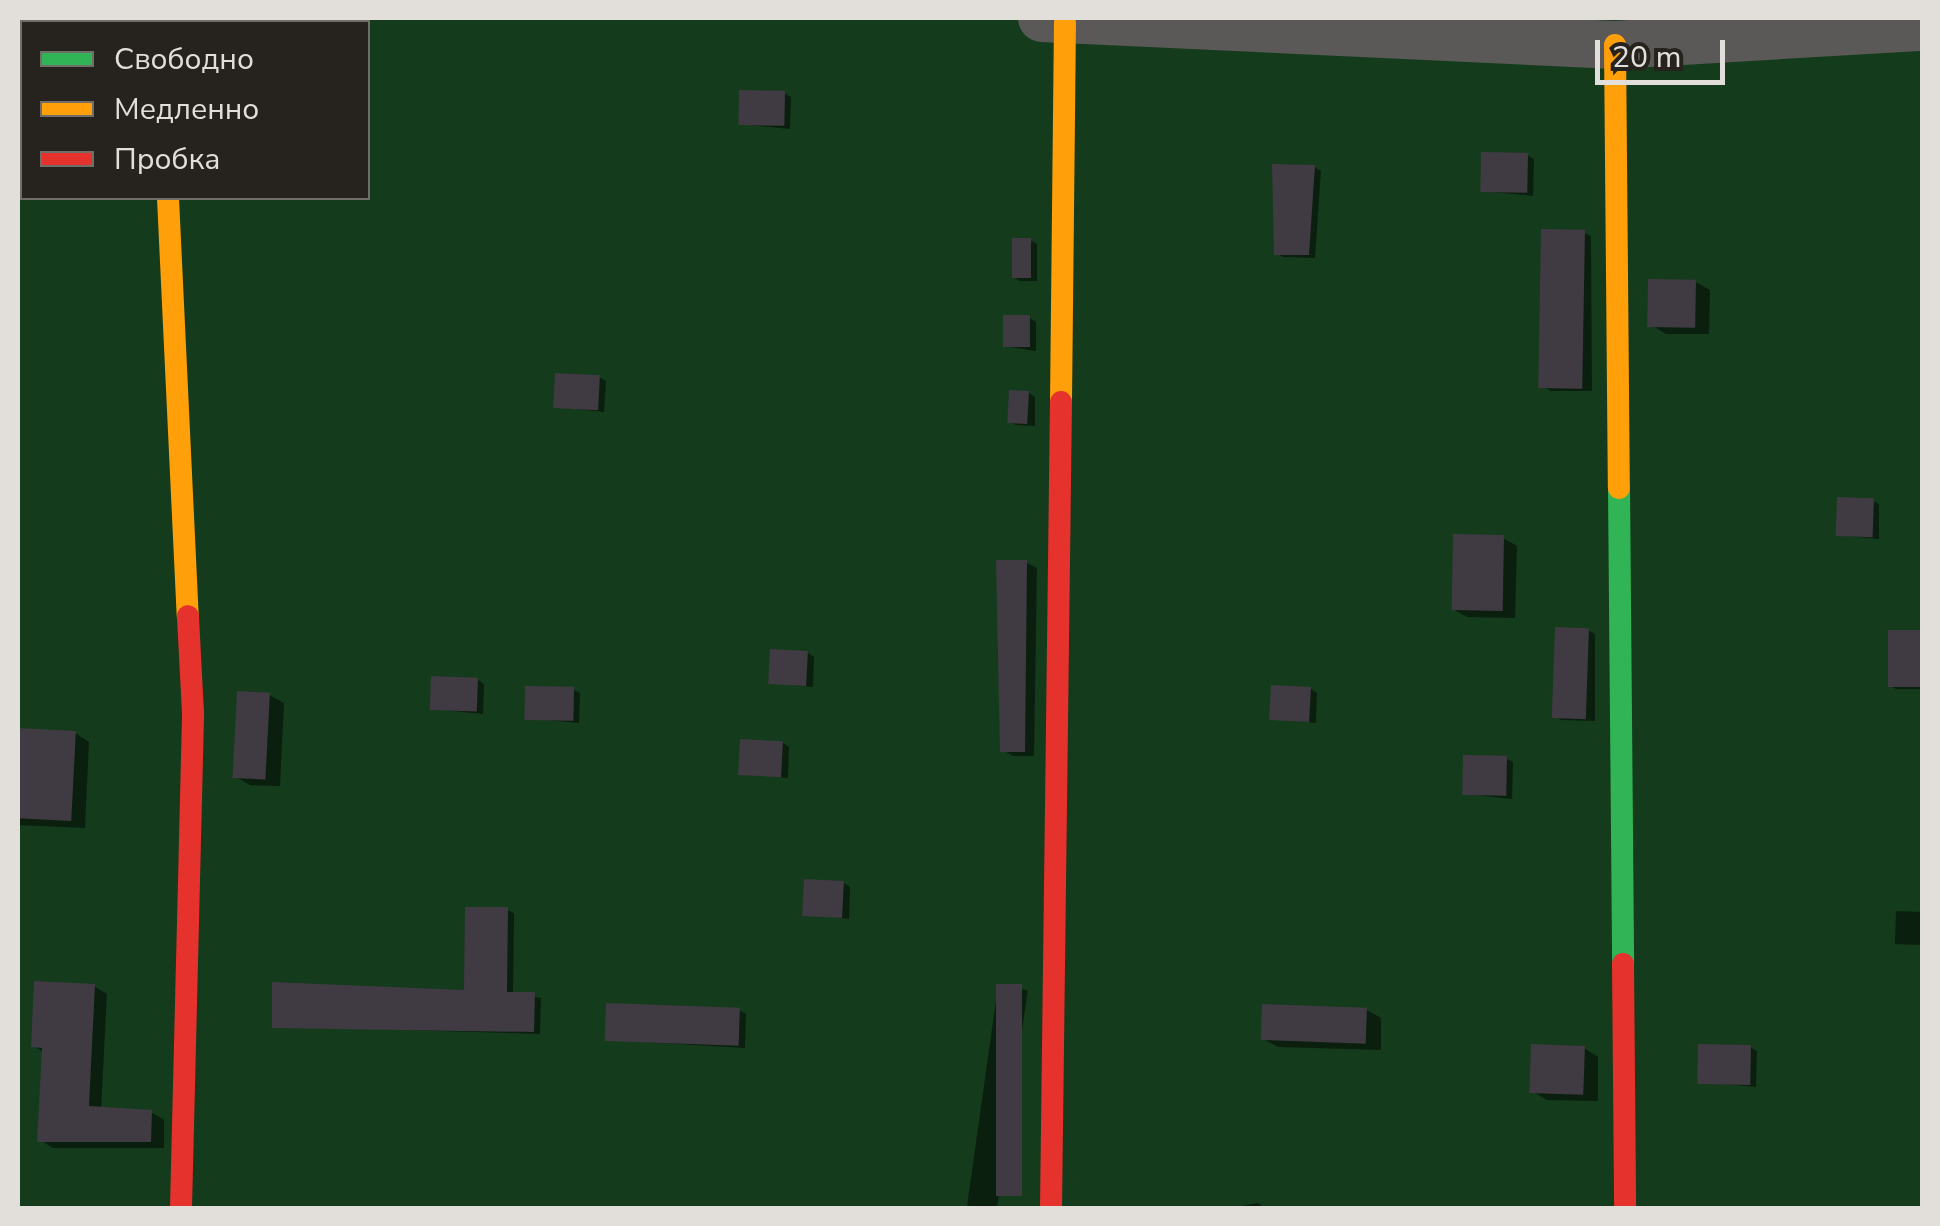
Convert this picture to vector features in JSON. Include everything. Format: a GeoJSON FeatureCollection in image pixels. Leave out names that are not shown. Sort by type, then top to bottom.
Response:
{"type":"FeatureCollection","features":[{"type":"Feature","properties":{"kind":"street"},"geometry":{"type":"LineString","coordinates":[[1050,1208],[1053,20],[1615,45],[1922,27]]}},
{"type":"Feature","properties":{"kind":"street"},"geometry":{"type":"LineString","coordinates":[[1615,45],[1625,1208]]}},
{"type":"Feature","properties":{"kind":"street"},"geometry":{"type":"LineString","coordinates":[[168,200],[193,713],[181,1208]]}},
{"type":"Feature","properties":{"kind":"green space"},"geometry":{"type":"Polygon","coordinates":[[[18,18],[1922,18],[1922,1208],[18,1208],[18,18]]]}},
{"type":"Feature","properties":{"kind":"building"},"geometry":{"type":"Polygon","coordinates":[[[739,90],[785,91],[784,126],[738,125],[739,90]]]}},
{"type":"Feature","properties":{"kind":"building"},"geometry":{"type":"Polygon","coordinates":[[[1481,152],[1528,153],[1527,193],[1480,192],[1481,152]]]}},
{"type":"Feature","properties":{"kind":"building"},"geometry":{"type":"Polygon","coordinates":[[[1272,164],[1315,165],[1309,255],[1274,255],[1272,164]]]}},
{"type":"Feature","properties":{"kind":"building"},"geometry":{"type":"Polygon","coordinates":[[[1541,229],[1585,230],[1582,389],[1538,388],[1541,229]]]}},
{"type":"Feature","properties":{"kind":"building"},"geometry":{"type":"Polygon","coordinates":[[[1012,238],[1031,238],[1031,278],[1012,278],[1012,238]]]}},
{"type":"Feature","properties":{"kind":"building"},"geometry":{"type":"Polygon","coordinates":[[[1648,279],[1696,280],[1695,328],[1647,327],[1648,279]]]}},
{"type":"Feature","properties":{"kind":"building"},"geometry":{"type":"Polygon","coordinates":[[[1003,315],[1030,315],[1030,347],[1003,347],[1003,315]]]}},
{"type":"Feature","properties":{"kind":"building"},"geometry":{"type":"Polygon","coordinates":[[[555,373],[600,375],[598,410],[553,408],[555,373]]]}},
{"type":"Feature","properties":{"kind":"building"},"geometry":{"type":"Polygon","coordinates":[[[1009,390],[1029,391],[1027,424],[1007,423],[1009,390]]]}},
{"type":"Feature","properties":{"kind":"building"},"geometry":{"type":"Polygon","coordinates":[[[1837,497],[1874,498],[1873,537],[1836,536],[1837,497]]]}},
{"type":"Feature","properties":{"kind":"building"},"geometry":{"type":"Polygon","coordinates":[[[1453,534],[1504,535],[1503,611],[1452,610],[1453,534]]]}},
{"type":"Feature","properties":{"kind":"building"},"geometry":{"type":"Polygon","coordinates":[[[996,560],[1027,560],[1025,752],[1000,752],[996,560]]]}},
{"type":"Feature","properties":{"kind":"building"},"geometry":{"type":"Polygon","coordinates":[[[1555,627],[1589,628],[1586,719],[1552,718],[1555,627]]]}},
{"type":"Feature","properties":{"kind":"building"},"geometry":{"type":"Polygon","coordinates":[[[1888,630],[1921,630],[1921,687],[1888,687],[1888,630]]]}},
{"type":"Feature","properties":{"kind":"building"},"geometry":{"type":"Polygon","coordinates":[[[770,649],[808,651],[806,686],[768,684],[770,649]]]}},
{"type":"Feature","properties":{"kind":"building"},"geometry":{"type":"Polygon","coordinates":[[[431,676],[478,678],[477,712],[430,710],[431,676]]]}},
{"type":"Feature","properties":{"kind":"building"},"geometry":{"type":"Polygon","coordinates":[[[1271,685],[1311,687],[1309,722],[1269,720],[1271,685]]]}},
{"type":"Feature","properties":{"kind":"building"},"geometry":{"type":"Polygon","coordinates":[[[525,686],[574,687],[573,721],[524,720],[525,686]]]}},
{"type":"Feature","properties":{"kind":"building"},"geometry":{"type":"Polygon","coordinates":[[[237,691],[270,693],[265,780],[232,778],[237,691]]]}},
{"type":"Feature","properties":{"kind":"building"},"geometry":{"type":"Polygon","coordinates":[[[18,728],[76,731],[71,821],[18,818],[18,728]]]}},
{"type":"Feature","properties":{"kind":"building"},"geometry":{"type":"Polygon","coordinates":[[[740,739],[783,741],[781,777],[738,775],[740,739]]]}},
{"type":"Feature","properties":{"kind":"building"},"geometry":{"type":"Polygon","coordinates":[[[1463,755],[1507,756],[1506,796],[1462,795],[1463,755]]]}},
{"type":"Feature","properties":{"kind":"building"},"geometry":{"type":"Polygon","coordinates":[[[804,879],[844,881],[842,918],[802,916],[804,879]]]}},
{"type":"Feature","properties":{"kind":"building"},"geometry":{"type":"Polygon","coordinates":[[[465,907],[508,907],[507,992],[535,992],[534,1032],[272,1028],[272,982],[464,990],[465,907]]]}},
{"type":"Feature","properties":{"kind":"building"},"geometry":{"type":"Polygon","coordinates":[[[34,981],[95,984],[89,1106],[152,1110],[151,1142],[37,1142],[42,1048],[31,1047],[34,981]]]}},
{"type":"Feature","properties":{"kind":"building"},"geometry":{"type":"Polygon","coordinates":[[[996,984],[1022,984],[1022,1196],[996,1196],[996,984]]]}},
{"type":"Feature","properties":{"kind":"building"},"geometry":{"type":"Polygon","coordinates":[[[606,1003],[740,1008],[739,1046],[605,1041],[606,1003]]]}},
{"type":"Feature","properties":{"kind":"building"},"geometry":{"type":"Polygon","coordinates":[[[1262,1004],[1367,1008],[1366,1044],[1261,1040],[1262,1004]]]}},
{"type":"Feature","properties":{"kind":"building"},"geometry":{"type":"Polygon","coordinates":[[[1531,1044],[1585,1046],[1583,1095],[1529,1093],[1531,1044]]]}},
{"type":"Feature","properties":{"kind":"building"},"geometry":{"type":"Polygon","coordinates":[[[1698,1044],[1751,1045],[1750,1085],[1697,1084],[1698,1044]]]}},
{"type":"Feature","properties":{"kind":"traffic: fast"},"geometry":{"type":"LineString","coordinates":[[1619,488],[1623,964]]}},
{"type":"Feature","properties":{"kind":"traffic: slow"},"geometry":{"type":"LineString","coordinates":[[1061,402],[1065,23]]}},
{"type":"Feature","properties":{"kind":"traffic: slow"},"geometry":{"type":"LineString","coordinates":[[1615,45],[1619,488]]}},
{"type":"Feature","properties":{"kind":"traffic: slow"},"geometry":{"type":"LineString","coordinates":[[168,200],[188,616]]}},
{"type":"Feature","properties":{"kind":"traffic: jam"},"geometry":{"type":"LineString","coordinates":[[1051,1208],[1061,402]]}},
{"type":"Feature","properties":{"kind":"traffic: jam"},"geometry":{"type":"LineString","coordinates":[[181,1208],[193,713],[188,616]]}},
{"type":"Feature","properties":{"kind":"traffic: jam"},"geometry":{"type":"LineString","coordinates":[[1623,964],[1625,1208]]}}]}
